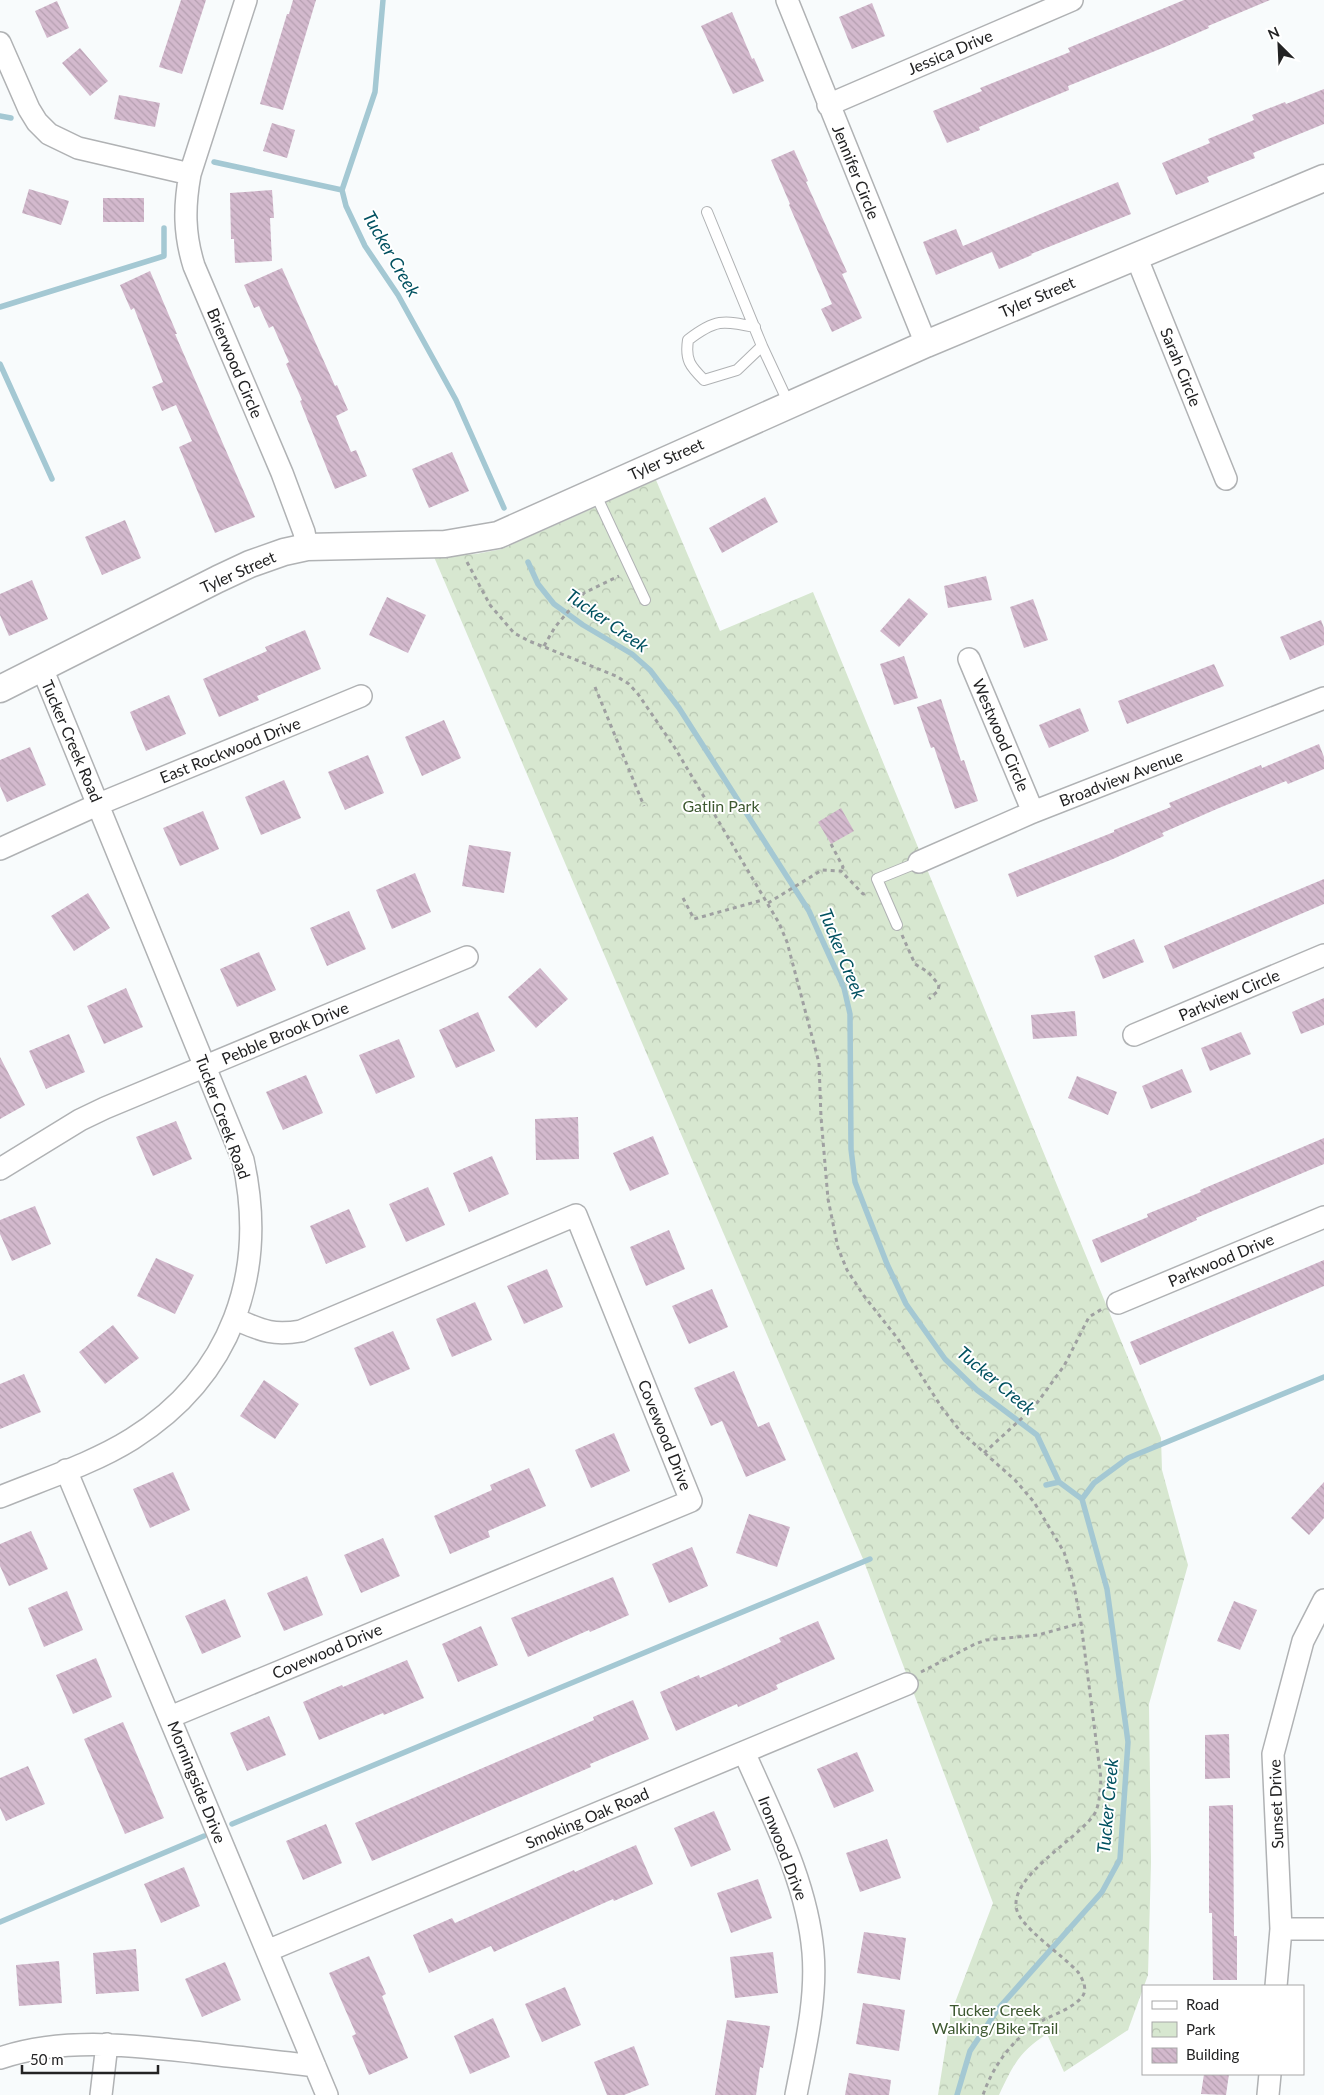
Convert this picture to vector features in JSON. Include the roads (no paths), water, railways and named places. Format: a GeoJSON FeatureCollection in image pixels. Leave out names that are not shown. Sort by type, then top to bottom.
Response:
{"type":"FeatureCollection","features":[{"type":"Feature","properties":{"kind":"street","name":"Brierwood Circle"},"geometry":{"type":"LineString","coordinates":[[246,0],[190,174],[185,199],[185,223],[188,246],[194,266],[282,473],[308,548]]}},
{"type":"Feature","properties":{"kind":"street","name":"Jennifer Circle"},"geometry":{"type":"LineString","coordinates":[[787,0],[926,344]]}},
{"type":"Feature","properties":{"kind":"street","name":"Jessica Drive"},"geometry":{"type":"LineString","coordinates":[[828,104],[1066,1]]}},
{"type":"Feature","properties":{"kind":"street"},"geometry":{"type":"LineString","coordinates":[[0,43],[29,109],[37,122],[49,134],[78,148],[190,174]]}},
{"type":"Feature","properties":{"kind":"street","name":"Tyler Street"},"geometry":{"type":"LineString","coordinates":[[0,689],[250,564],[284,552],[308,548],[445,544],[498,535],[926,344],[1324,178]]}},
{"type":"Feature","properties":{"kind":"street","name":"Sarah Circle"},"geometry":{"type":"LineString","coordinates":[[1136,256],[1226,479]]}},
{"type":"Feature","properties":{"kind":"street","name":"Westwood Circle"},"geometry":{"type":"LineString","coordinates":[[969,659],[1033,812]]}},
{"type":"Feature","properties":{"kind":"street","name":"Tucker Creek Road"},"geometry":{"type":"LineString","coordinates":[[0,1497],[99,1456],[131,1440],[160,1420],[186,1395],[210,1366],[235,1319],[245,1288],[252,1222],[249,1188],[243,1160],[42,668]]}},
{"type":"Feature","properties":{"kind":"street","name":"East Rockwood Drive"},"geometry":{"type":"LineString","coordinates":[[0,849],[98,804],[361,696]]}},
{"type":"Feature","properties":{"kind":"street","name":"Broadview Avenue"},"geometry":{"type":"LineString","coordinates":[[919,862],[1033,812],[1324,698]]}},
{"type":"Feature","properties":{"kind":"street","name":"Parkview Circle"},"geometry":{"type":"LineString","coordinates":[[1134,1035],[1324,955]]}},
{"type":"Feature","properties":{"kind":"street","name":"Pebble Brook Drive"},"geometry":{"type":"LineString","coordinates":[[0,1169],[80,1120],[130,1096],[467,957]]}},
{"type":"Feature","properties":{"kind":"street","name":"Covewood Drive"},"geometry":{"type":"LineString","coordinates":[[170,1717],[691,1501],[576,1215],[300,1331],[284,1334],[268,1332],[235,1319]]}},
{"type":"Feature","properties":{"kind":"street","name":"Parkwood Drive"},"geometry":{"type":"LineString","coordinates":[[1109,1306],[1324,1217]]}},
{"type":"Feature","properties":{"kind":"street","name":"Morningside Drive"},"geometry":{"type":"LineString","coordinates":[[66,1470],[327,2095]]}},
{"type":"Feature","properties":{"kind":"street","name":"Sunset Drive"},"geometry":{"type":"LineString","coordinates":[[1276,1985],[1280,1929],[1273,1754],[1303,1641],[1324,1600]]}},
{"type":"Feature","properties":{"kind":"street","name":"Smoking Oak Road"},"geometry":{"type":"LineString","coordinates":[[267,1951],[907,1684]]}},
{"type":"Feature","properties":{"kind":"street","name":"Ironwood Drive"},"geometry":{"type":"LineString","coordinates":[[744,1752],[801,1889],[809,1922],[813,1953],[813,1986],[810,2021],[796,2095]]}},
{"type":"Feature","properties":{"kind":"street"},"geometry":{"type":"LineString","coordinates":[[1280,1929],[1324,1929]]}},
{"type":"Feature","properties":{"kind":"street"},"geometry":{"type":"LineString","coordinates":[[101,2095],[107,2044]]}},
{"type":"Feature","properties":{"kind":"street"},"geometry":{"type":"LineString","coordinates":[[0,2058],[45,2047],[107,2044],[315,2066]]}},
{"type":"Feature","properties":{"kind":"street"},"geometry":{"type":"LineString","coordinates":[[1268,2095],[1270,2075]]}},
{"type":"Feature","properties":{"kind":"lane"},"geometry":{"type":"LineString","coordinates":[[707,212],[762,346],[789,404]]}},
{"type":"Feature","properties":{"kind":"lane"},"geometry":{"type":"LineString","coordinates":[[755,326],[729,321],[706,326],[688,340],[686,354],[692,368],[704,380],[737,370],[762,346]]}},
{"type":"Feature","properties":{"kind":"lane"},"geometry":{"type":"LineString","coordinates":[[595,492],[645,600]]}},
{"type":"Feature","properties":{"kind":"lane"},"geometry":{"type":"LineString","coordinates":[[897,925],[877,879],[919,862]]}},
{"type":"Feature","properties":{"kind":"waterway","name":"Tucker Creek"},"geometry":{"type":"LineString","coordinates":[[383,0],[375,92],[342,190],[346,206],[365,246],[398,295],[456,400],[504,508]]}},
{"type":"Feature","properties":{"kind":"waterway"},"geometry":{"type":"LineString","coordinates":[[0,116],[11,118]]}},
{"type":"Feature","properties":{"kind":"waterway"},"geometry":{"type":"LineString","coordinates":[[214,162],[342,190]]}},
{"type":"Feature","properties":{"kind":"waterway"},"geometry":{"type":"LineString","coordinates":[[0,307],[164,256],[164,228]]}},
{"type":"Feature","properties":{"kind":"waterway"},"geometry":{"type":"LineString","coordinates":[[0,364],[52,479]]}},
{"type":"Feature","properties":{"kind":"waterway","name":"Tucker Creek"},"geometry":{"type":"LineString","coordinates":[[528,562],[538,584],[554,604],[583,625],[632,654],[650,670],[679,708],[809,911],[844,988],[850,1014],[851,1149],[855,1182],[887,1264],[906,1304],[945,1359],[977,1390],[1037,1435],[1059,1482],[1082,1499],[1107,1589],[1128,1742],[1120,1859],[1102,1892],[998,2009],[970,2051],[957,2095]]}},
{"type":"Feature","properties":{"kind":"waterway"},"geometry":{"type":"LineString","coordinates":[[1082,1499],[1094,1483],[1128,1458],[1324,1377]]}},
{"type":"Feature","properties":{"kind":"waterway","name":"Tucker Creek"},"geometry":{"type":"LineString","coordinates":[[1046,1485],[1059,1482]]}},
{"type":"Feature","properties":{"kind":"waterway"},"geometry":{"type":"LineString","coordinates":[[232,1824],[870,1559]]}},
{"type":"Feature","properties":{"kind":"waterway"},"geometry":{"type":"LineString","coordinates":[[0,1922],[204,1836]]}},
{"type":"Feature","properties":{"kind":"park label","name":"Gatlin Park"},"geometry":{"type":"Point","coordinates":[721,806]}},
{"type":"Feature","properties":{"kind":"park label","name":"Tucker Creek Walking/Bike Trail"},"geometry":{"type":"Point","coordinates":[995,2019]}}]}
